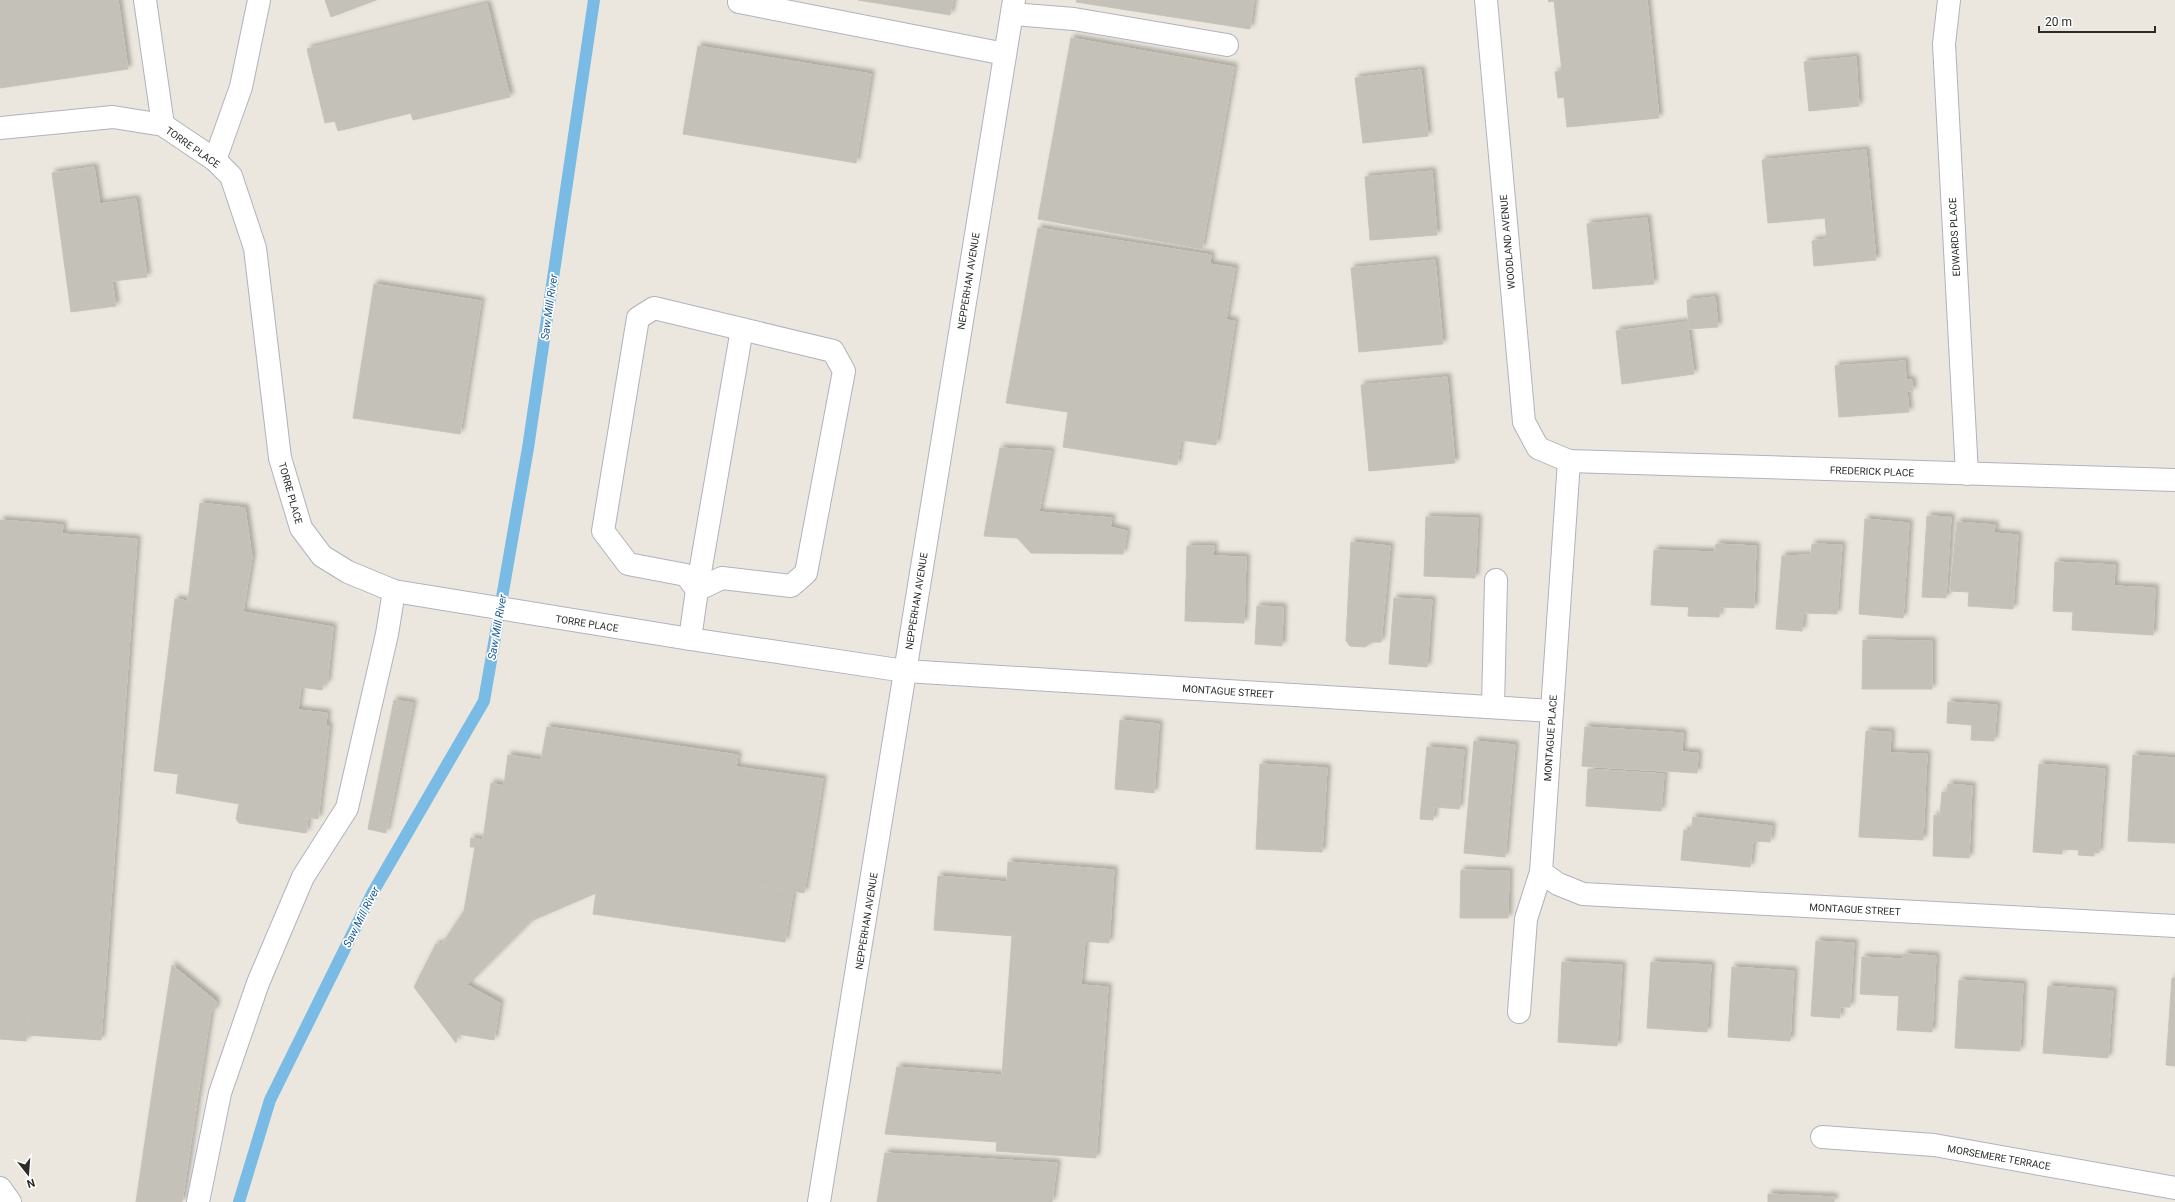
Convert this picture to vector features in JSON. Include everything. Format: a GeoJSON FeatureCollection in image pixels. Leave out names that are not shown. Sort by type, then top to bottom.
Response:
{"type":"FeatureCollection","features":[{"type":"Feature","properties":{"kind":"street"},"geometry":{"type":"LineString","coordinates":[[145,0],[163,125]]}},
{"type":"Feature","properties":{"kind":"street"},"geometry":{"type":"LineString","coordinates":[[215,160],[241,87],[259,0]]}},
{"type":"Feature","properties":{"kind":"street"},"geometry":{"type":"LineString","coordinates":[[740,0],[739,2],[1005,54]]}},
{"type":"Feature","properties":{"kind":"street","name":"WOODLAND AVENUE"},"geometry":{"type":"LineString","coordinates":[[1486,0],[1524,422],[1538,448],[1569,461]]}},
{"type":"Feature","properties":{"kind":"street","name":"EDWARDS PLACE"},"geometry":{"type":"LineString","coordinates":[[1949,0],[1944,44],[1967,474]]}},
{"type":"Feature","properties":{"kind":"street"},"geometry":{"type":"LineString","coordinates":[[1013,7],[1074,19],[1228,45]]}},
{"type":"Feature","properties":{"kind":"street","name":"NEPPERHAN AVENUE"},"geometry":{"type":"LineString","coordinates":[[819,1202],[864,936],[905,670],[1013,7]]}},
{"type":"Feature","properties":{"kind":"street","name":"TORRE PLACE"},"geometry":{"type":"LineString","coordinates":[[0,128],[113,116],[163,125],[215,160],[231,176],[255,248],[280,458],[301,528],[322,556],[348,572],[394,591],[525,614],[690,640],[905,670]]}},
{"type":"Feature","properties":{"kind":"street"},"geometry":{"type":"LineString","coordinates":[[654,308],[833,351],[844,371],[806,573],[791,586],[722,578],[697,590],[686,575],[628,564],[603,530],[638,318],[654,308]]}},
{"type":"Feature","properties":{"kind":"street"},"geometry":{"type":"LineString","coordinates":[[690,640],[697,590],[742,329]]}},
{"type":"Feature","properties":{"kind":"street","name":"FREDERICK PLACE"},"geometry":{"type":"LineString","coordinates":[[1569,461],[2175,480]]}},
{"type":"Feature","properties":{"kind":"street","name":"MONTAGUE PLACE"},"geometry":{"type":"LineString","coordinates":[[1519,1012],[1526,919],[1541,872],[1569,461]]}},
{"type":"Feature","properties":{"kind":"street"},"geometry":{"type":"LineString","coordinates":[[1493,707],[1496,580]]}},
{"type":"Feature","properties":{"kind":"street"},"geometry":{"type":"LineString","coordinates":[[198,1202],[220,1093],[258,983],[303,877],[347,808],[387,634],[394,591]]}},
{"type":"Feature","properties":{"kind":"street","name":"MONTAGUE STREET"},"geometry":{"type":"LineString","coordinates":[[905,670],[1552,711]]}},
{"type":"Feature","properties":{"kind":"street","name":"MONTAGUE STREET"},"geometry":{"type":"LineString","coordinates":[[1541,872],[1558,884],[1583,894],[2175,926]]}},
{"type":"Feature","properties":{"kind":"street","name":"MORSEMERE TERRACE"},"geometry":{"type":"LineString","coordinates":[[1822,1137],[1934,1145],[2175,1188]]}},
{"type":"Feature","properties":{"kind":"street"},"geometry":{"type":"LineString","coordinates":[[0,1188],[10,1202]]}},
{"type":"Feature","properties":{"kind":"building"},"geometry":{"type":"Polygon","coordinates":[[[0,0],[118,0],[128,69],[0,88],[0,0]]]}},
{"type":"Feature","properties":{"kind":"building"},"geometry":{"type":"Polygon","coordinates":[[[325,0],[376,0],[331,17],[325,0]]]}},
{"type":"Feature","properties":{"kind":"building"},"geometry":{"type":"Polygon","coordinates":[[[858,0],[953,0],[950,15],[858,0]]]}},
{"type":"Feature","properties":{"kind":"building"},"geometry":{"type":"Polygon","coordinates":[[[1077,0],[1254,0],[1250,29],[1076,2],[1077,0]]]}},
{"type":"Feature","properties":{"kind":"building"},"geometry":{"type":"Polygon","coordinates":[[[1549,0],[1647,0],[1659,118],[1567,127],[1564,97],[1558,98],[1555,72],[1562,71],[1554,1],[1548,2],[1549,0]]]}},
{"type":"Feature","properties":{"kind":"building"},"geometry":{"type":"Polygon","coordinates":[[[487,4],[510,97],[413,120],[411,113],[338,131],[335,121],[325,123],[307,49],[487,4]]]}},
{"type":"Feature","properties":{"kind":"building"},"geometry":{"type":"Polygon","coordinates":[[[1071,38],[1234,67],[1202,249],[1038,219],[1071,38]]]}},
{"type":"Feature","properties":{"kind":"building"},"geometry":{"type":"Polygon","coordinates":[[[698,46],[871,74],[856,163],[683,134],[698,46]]]}},
{"type":"Feature","properties":{"kind":"building"},"geometry":{"type":"Polygon","coordinates":[[[1856,57],[1859,106],[1809,111],[1804,62],[1856,57]]]}},
{"type":"Feature","properties":{"kind":"building"},"geometry":{"type":"Polygon","coordinates":[[[1421,70],[1428,136],[1363,143],[1355,78],[1421,70]]]}},
{"type":"Feature","properties":{"kind":"building"},"geometry":{"type":"Polygon","coordinates":[[[1866,150],[1876,260],[1814,266],[1812,241],[1827,239],[1825,218],[1768,223],[1762,160],[1866,150]]]}},
{"type":"Feature","properties":{"kind":"building"},"geometry":{"type":"Polygon","coordinates":[[[94,167],[116,306],[71,312],[52,173],[94,167]]]}},
{"type":"Feature","properties":{"kind":"building"},"geometry":{"type":"Polygon","coordinates":[[[1432,171],[1437,235],[1370,240],[1365,177],[1432,171]]]}},
{"type":"Feature","properties":{"kind":"building"},"geometry":{"type":"Polygon","coordinates":[[[136,199],[147,277],[113,281],[99,204],[136,199]]]}},
{"type":"Feature","properties":{"kind":"building"},"geometry":{"type":"Polygon","coordinates":[[[1647,218],[1654,284],[1593,289],[1587,224],[1647,218]]]}},
{"type":"Feature","properties":{"kind":"building"},"geometry":{"type":"Polygon","coordinates":[[[1038,228],[1211,255],[1210,264],[1235,268],[1226,320],[1235,321],[1216,445],[1181,440],[1177,465],[1063,447],[1068,412],[1006,403],[1038,228]]]}},
{"type":"Feature","properties":{"kind":"building"},"geometry":{"type":"Polygon","coordinates":[[[1435,260],[1443,344],[1359,352],[1351,268],[1435,260]]]}},
{"type":"Feature","properties":{"kind":"building"},"geometry":{"type":"Polygon","coordinates":[[[374,284],[481,301],[460,434],[353,418],[374,284]]]}},
{"type":"Feature","properties":{"kind":"building"},"geometry":{"type":"Polygon","coordinates":[[[1715,297],[1718,327],[1689,329],[1687,300],[1715,297]]]}},
{"type":"Feature","properties":{"kind":"building"},"geometry":{"type":"Polygon","coordinates":[[[1687,322],[1694,374],[1622,384],[1616,331],[1687,322]]]}},
{"type":"Feature","properties":{"kind":"building"},"geometry":{"type":"Polygon","coordinates":[[[1905,361],[1906,380],[1912,380],[1913,391],[1907,391],[1909,412],[1839,417],[1835,366],[1905,361]]]}},
{"type":"Feature","properties":{"kind":"building"},"geometry":{"type":"Polygon","coordinates":[[[1447,377],[1455,463],[1369,471],[1361,385],[1447,377]]]}},
{"type":"Feature","properties":{"kind":"building"},"geometry":{"type":"Polygon","coordinates":[[[1000,448],[1051,451],[1039,512],[1112,518],[1110,527],[1127,531],[1123,554],[1031,553],[1017,538],[984,536],[1000,448]]]}},
{"type":"Feature","properties":{"kind":"building"},"geometry":{"type":"Polygon","coordinates":[[[200,503],[245,508],[252,557],[243,612],[333,627],[327,684],[323,684],[322,690],[301,687],[298,710],[327,713],[326,725],[329,726],[318,819],[308,817],[306,833],[239,823],[236,819],[239,804],[176,793],[199,603],[188,601],[200,503]]]}},
{"type":"Feature","properties":{"kind":"building"},"geometry":{"type":"Polygon","coordinates":[[[1927,516],[1951,517],[1946,598],[1922,597],[1927,516]]]}},
{"type":"Feature","properties":{"kind":"building"},"geometry":{"type":"Polygon","coordinates":[[[1426,517],[1478,518],[1475,578],[1424,576],[1426,517]]]}},
{"type":"Feature","properties":{"kind":"building"},"geometry":{"type":"Polygon","coordinates":[[[1865,519],[1909,523],[1903,618],[1859,614],[1865,519]]]}},
{"type":"Feature","properties":{"kind":"building"},"geometry":{"type":"Polygon","coordinates":[[[0,520],[63,525],[62,534],[137,539],[101,1040],[27,1035],[39,868],[0,866],[0,520]]]}},
{"type":"Feature","properties":{"kind":"building"},"geometry":{"type":"Polygon","coordinates":[[[1957,522],[1995,525],[1994,533],[2018,535],[2013,609],[1968,606],[1969,592],[1950,591],[1957,522]]]}},
{"type":"Feature","properties":{"kind":"building"},"geometry":{"type":"Polygon","coordinates":[[[1351,542],[1390,546],[1381,642],[1372,642],[1365,647],[1350,646],[1346,641],[1351,542]]]}},
{"type":"Feature","properties":{"kind":"building"},"geometry":{"type":"Polygon","coordinates":[[[1716,544],[1756,546],[1754,608],[1720,607],[1719,617],[1688,616],[1689,607],[1651,605],[1654,550],[1715,552],[1716,544]]]}},
{"type":"Feature","properties":{"kind":"building"},"geometry":{"type":"Polygon","coordinates":[[[1812,544],[1842,545],[1837,614],[1803,613],[1802,631],[1776,629],[1782,556],[1811,555],[1812,544]]]}},
{"type":"Feature","properties":{"kind":"building"},"geometry":{"type":"Polygon","coordinates":[[[1187,546],[1214,546],[1213,556],[1246,557],[1244,623],[1185,621],[1187,546]]]}},
{"type":"Feature","properties":{"kind":"building"},"geometry":{"type":"Polygon","coordinates":[[[2055,562],[2115,565],[2114,586],[2155,588],[2153,635],[2072,630],[2073,612],[2053,611],[2055,562]]]}},
{"type":"Feature","properties":{"kind":"building"},"geometry":{"type":"Polygon","coordinates":[[[1394,598],[1432,600],[1427,667],[1389,664],[1394,598]]]}},
{"type":"Feature","properties":{"kind":"building"},"geometry":{"type":"Polygon","coordinates":[[[175,599],[199,603],[178,774],[154,771],[175,599]]]}},
{"type":"Feature","properties":{"kind":"building"},"geometry":{"type":"Polygon","coordinates":[[[1257,606],[1283,607],[1282,646],[1255,644],[1257,606]]]}},
{"type":"Feature","properties":{"kind":"building"},"geometry":{"type":"Polygon","coordinates":[[[1863,640],[1932,641],[1932,689],[1862,689],[1863,640]]]}},
{"type":"Feature","properties":{"kind":"building"},"geometry":{"type":"Polygon","coordinates":[[[394,700],[413,703],[386,833],[368,829],[394,700]]]}},
{"type":"Feature","properties":{"kind":"building"},"geometry":{"type":"Polygon","coordinates":[[[1948,702],[1997,705],[1994,741],[1971,740],[1972,725],[1947,723],[1948,702]]]}},
{"type":"Feature","properties":{"kind":"building"},"geometry":{"type":"Polygon","coordinates":[[[1120,720],[1159,724],[1154,793],[1115,789],[1120,720]]]}},
{"type":"Feature","properties":{"kind":"building"},"geometry":{"type":"Polygon","coordinates":[[[547,727],[578,731],[568,803],[639,813],[650,742],[738,755],[736,767],[823,779],[804,893],[483,840],[491,783],[504,786],[508,755],[541,760],[547,727]]]}},
{"type":"Feature","properties":{"kind":"building"},"geometry":{"type":"Polygon","coordinates":[[[1585,727],[1683,733],[1682,752],[1698,753],[1697,773],[1582,766],[1585,727]]]}},
{"type":"Feature","properties":{"kind":"building"},"geometry":{"type":"Polygon","coordinates":[[[578,731],[650,742],[639,813],[568,803],[578,731]]]}},
{"type":"Feature","properties":{"kind":"building"},"geometry":{"type":"Polygon","coordinates":[[[1866,731],[1891,732],[1890,753],[1927,754],[1923,840],[1859,837],[1866,731]]]}},
{"type":"Feature","properties":{"kind":"building"},"geometry":{"type":"Polygon","coordinates":[[[1474,741],[1515,745],[1505,857],[1464,853],[1474,741]]]}},
{"type":"Feature","properties":{"kind":"building"},"geometry":{"type":"Polygon","coordinates":[[[1427,747],[1464,750],[1459,809],[1434,807],[1433,820],[1420,819],[1427,747]]]}},
{"type":"Feature","properties":{"kind":"building"},"geometry":{"type":"Polygon","coordinates":[[[2133,755],[2175,758],[2175,843],[2128,841],[2133,755]]]}},
{"type":"Feature","properties":{"kind":"building"},"geometry":{"type":"Polygon","coordinates":[[[1260,764],[1327,768],[1322,852],[1256,849],[1260,764]]]}},
{"type":"Feature","properties":{"kind":"building"},"geometry":{"type":"Polygon","coordinates":[[[2039,764],[2105,769],[2099,853],[2094,852],[2094,856],[2078,855],[2079,850],[2062,849],[2062,854],[2033,852],[2039,764]]]}},
{"type":"Feature","properties":{"kind":"building"},"geometry":{"type":"Polygon","coordinates":[[[1588,769],[1664,774],[1661,811],[1586,806],[1588,769]]]}},
{"type":"Feature","properties":{"kind":"building"},"geometry":{"type":"Polygon","coordinates":[[[1948,784],[1972,786],[1969,858],[1933,856],[1934,815],[1940,816],[1942,792],[1947,792],[1948,784]]]}},
{"type":"Feature","properties":{"kind":"building"},"geometry":{"type":"Polygon","coordinates":[[[1693,817],[1772,826],[1770,842],[1753,841],[1750,867],[1681,860],[1684,830],[1691,831],[1693,817]]]}},
{"type":"Feature","properties":{"kind":"building"},"geometry":{"type":"Polygon","coordinates":[[[471,838],[544,850],[531,921],[464,911],[475,847],[470,847],[471,838]]]}},
{"type":"Feature","properties":{"kind":"building"},"geometry":{"type":"Polygon","coordinates":[[[544,850],[601,860],[596,893],[531,921],[544,850]]]}},
{"type":"Feature","properties":{"kind":"building"},"geometry":{"type":"Polygon","coordinates":[[[601,860],[689,873],[680,927],[593,914],[601,860]]]}},
{"type":"Feature","properties":{"kind":"building"},"geometry":{"type":"Polygon","coordinates":[[[1008,862],[1114,870],[1109,943],[934,930],[938,876],[1007,882],[1008,862]]]}},
{"type":"Feature","properties":{"kind":"building"},"geometry":{"type":"Polygon","coordinates":[[[0,866],[39,868],[26,1041],[0,1039],[0,866]]]}},
{"type":"Feature","properties":{"kind":"building"},"geometry":{"type":"Polygon","coordinates":[[[1461,870],[1509,871],[1508,918],[1460,918],[1461,870]]]}},
{"type":"Feature","properties":{"kind":"building"},"geometry":{"type":"Polygon","coordinates":[[[688,874],[793,892],[785,942],[680,927],[688,874]]]}},
{"type":"Feature","properties":{"kind":"building"},"geometry":{"type":"Polygon","coordinates":[[[464,911],[531,921],[467,985],[456,1043],[414,987],[436,944],[442,944],[464,911]]]}},
{"type":"Feature","properties":{"kind":"building"},"geometry":{"type":"Polygon","coordinates":[[[1012,936],[1085,941],[1081,985],[1108,987],[1096,1158],[996,1151],[997,1142],[885,1134],[897,1067],[1002,1075],[1012,936]]]}},
{"type":"Feature","properties":{"kind":"building"},"geometry":{"type":"Polygon","coordinates":[[[1816,941],[1854,943],[1850,1007],[1840,1007],[1840,1018],[1811,1016],[1816,941]]]}},
{"type":"Feature","properties":{"kind":"building"},"geometry":{"type":"Polygon","coordinates":[[[1904,954],[1936,956],[1932,1032],[1897,1030],[1899,996],[1860,994],[1862,957],[1903,959],[1904,954]]]}},
{"type":"Feature","properties":{"kind":"building"},"geometry":{"type":"Polygon","coordinates":[[[1562,962],[1622,965],[1617,1046],[1558,1042],[1562,962]]]}},
{"type":"Feature","properties":{"kind":"building"},"geometry":{"type":"Polygon","coordinates":[[[1651,962],[1711,965],[1707,1032],[1647,1028],[1651,962]]]}},
{"type":"Feature","properties":{"kind":"building"},"geometry":{"type":"Polygon","coordinates":[[[172,965],[216,1001],[215,1010],[211,1010],[202,1068],[157,1060],[172,965]]]}},
{"type":"Feature","properties":{"kind":"building"},"geometry":{"type":"Polygon","coordinates":[[[1732,967],[1794,971],[1790,1041],[1728,1037],[1732,967]]]}},
{"type":"Feature","properties":{"kind":"building"},"geometry":{"type":"Polygon","coordinates":[[[2172,978],[2175,978],[2175,1066],[2166,1065],[2172,978]]]}},
{"type":"Feature","properties":{"kind":"building"},"geometry":{"type":"Polygon","coordinates":[[[1959,980],[2023,984],[2020,1051],[1955,1048],[1959,980]]]}},
{"type":"Feature","properties":{"kind":"building"},"geometry":{"type":"Polygon","coordinates":[[[467,985],[500,1003],[494,1040],[457,1034],[467,985]]]}},
{"type":"Feature","properties":{"kind":"building"},"geometry":{"type":"Polygon","coordinates":[[[2048,986],[2113,991],[2108,1058],[2043,1053],[2048,986]]]}},
{"type":"Feature","properties":{"kind":"building"},"geometry":{"type":"Polygon","coordinates":[[[157,1060],[202,1068],[182,1202],[136,1202],[157,1060]]]}},
{"type":"Feature","properties":{"kind":"building"},"geometry":{"type":"Polygon","coordinates":[[[885,1153],[1057,1163],[1052,1202],[877,1202],[885,1153]]]}},
{"type":"Feature","properties":{"kind":"building"},"geometry":{"type":"Polygon","coordinates":[[[1768,1194],[1834,1197],[1834,1202],[1768,1202],[1768,1194]]]}},
{"type":"Feature","properties":{"kind":"waterway","name":"Saw Mill River"},"geometry":{"type":"LineString","coordinates":[[239,1202],[270,1100],[373,892],[484,701],[528,448],[594,0]]}}]}
